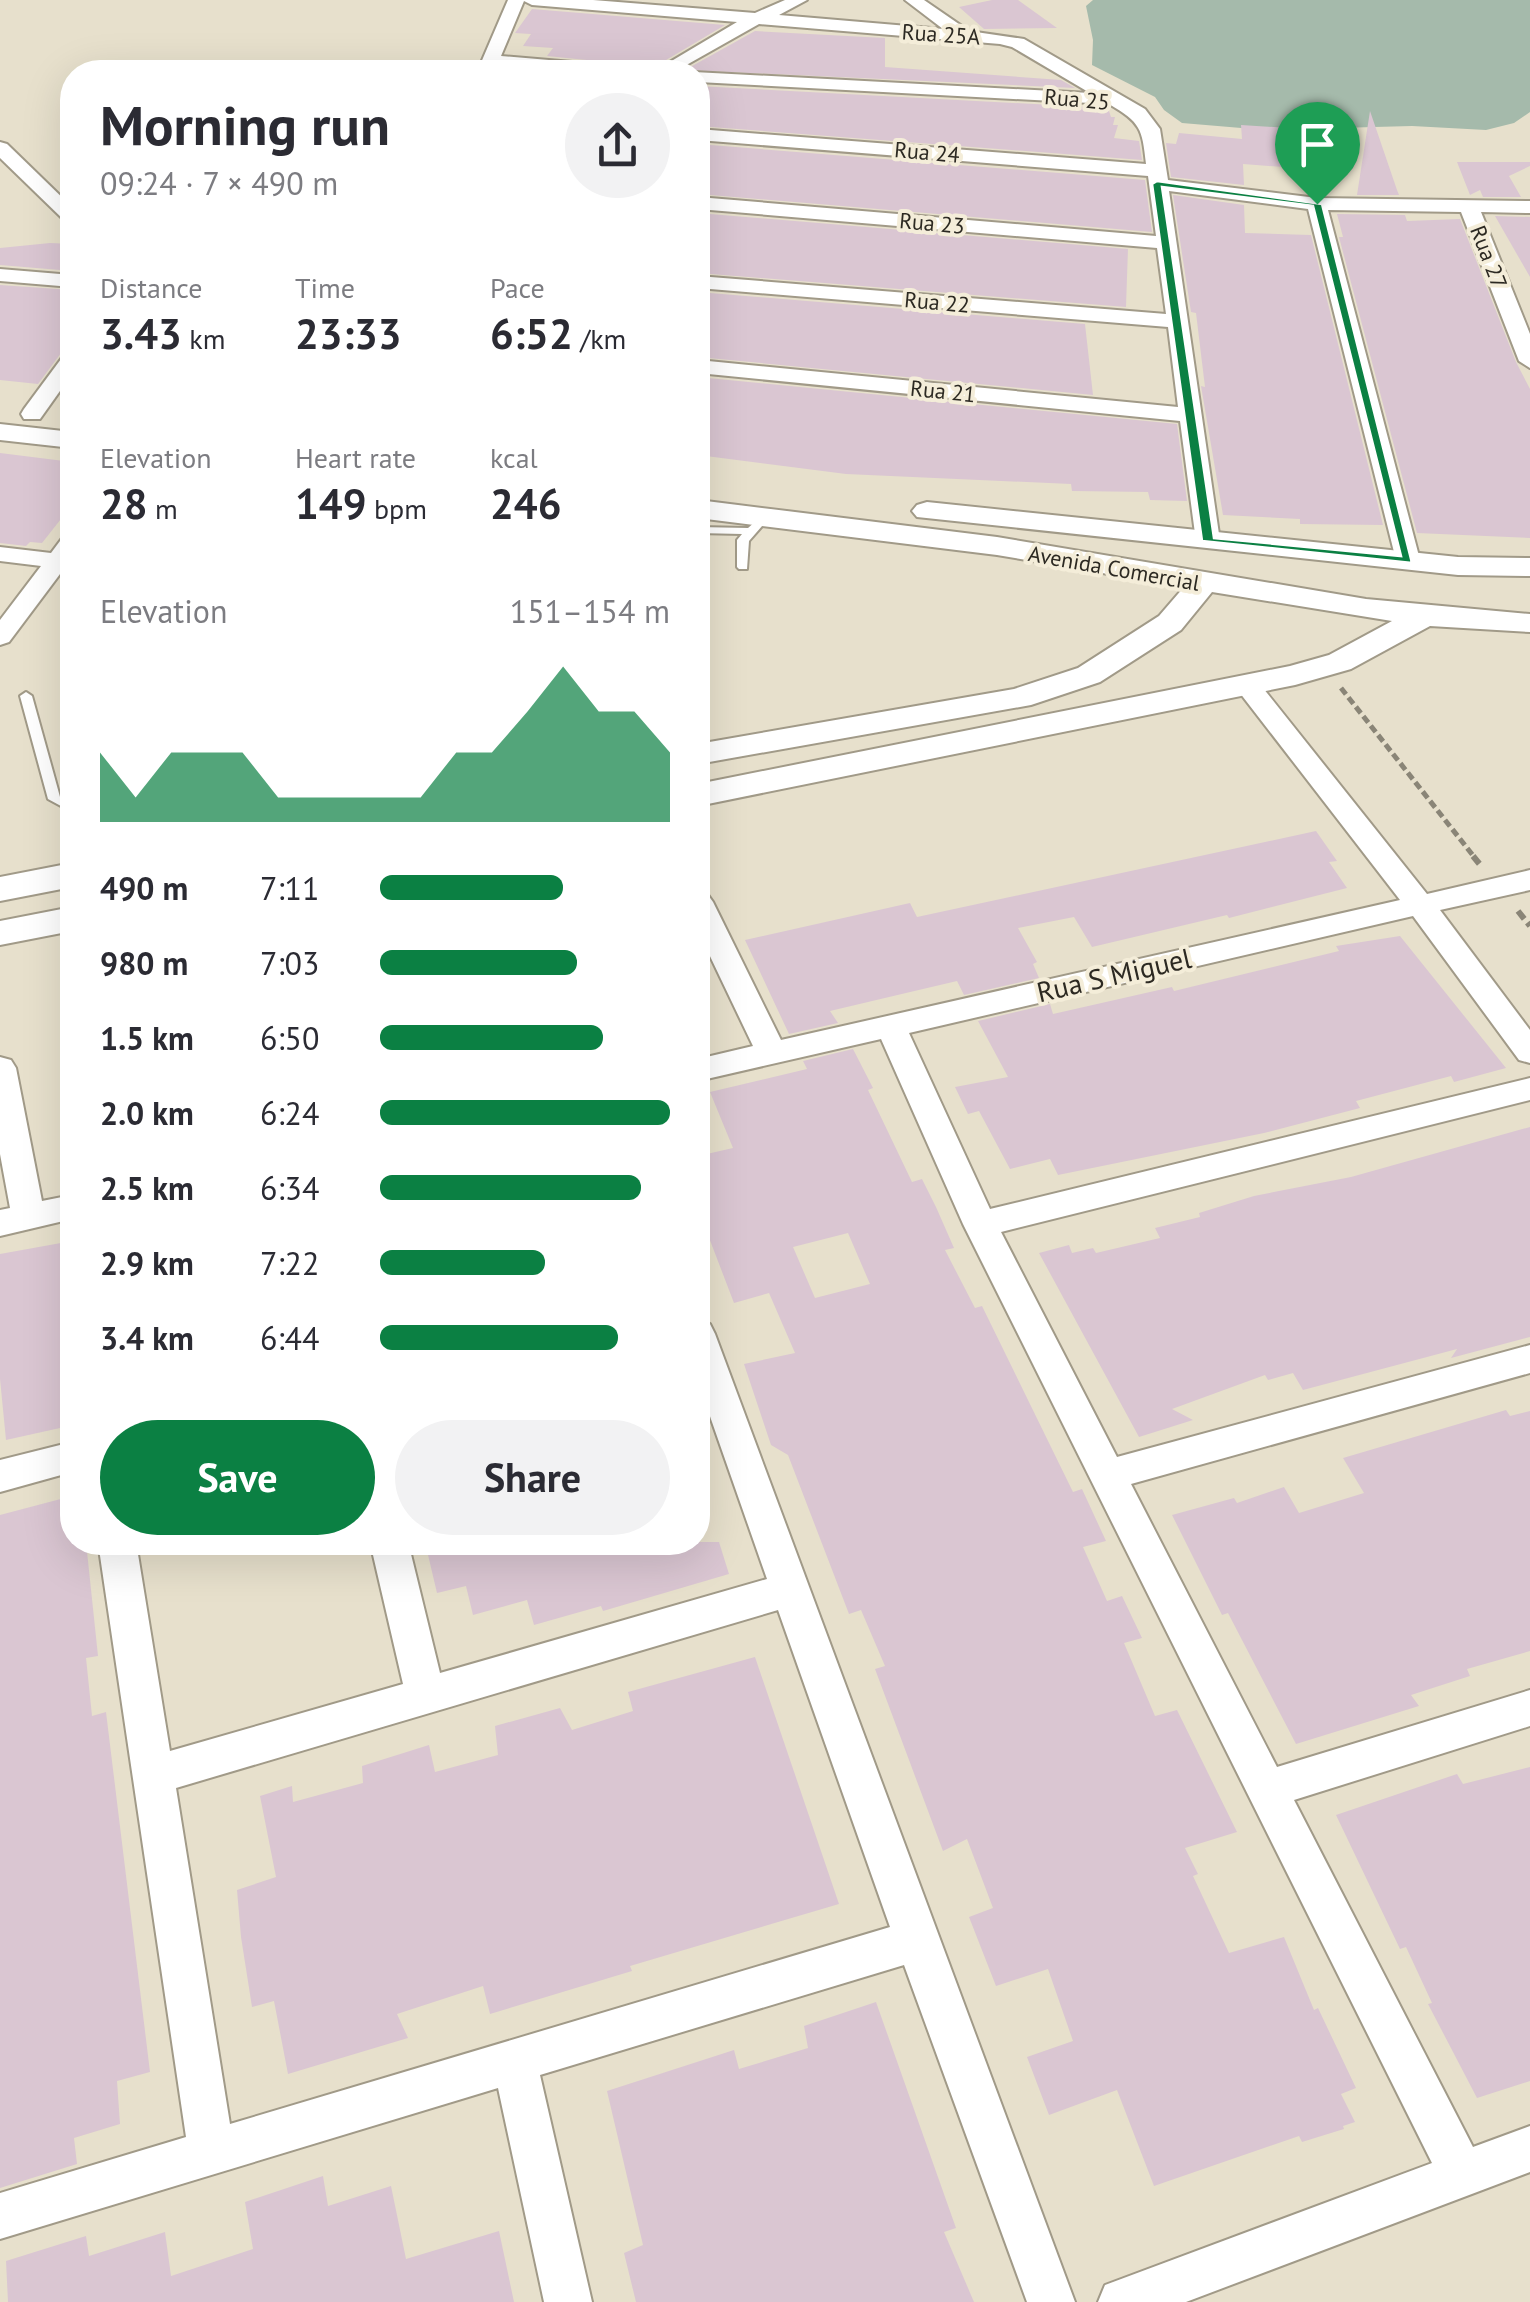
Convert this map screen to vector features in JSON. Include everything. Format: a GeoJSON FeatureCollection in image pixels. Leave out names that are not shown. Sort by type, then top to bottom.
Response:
{"type":"FeatureCollection","features":[{"type":"Feature","properties":{"kind":"street"},"geometry":{"type":"LineString","coordinates":[[491,60],[516,0]]}},
{"type":"Feature","properties":{"kind":"street","name":"Rua 25A"},"geometry":{"type":"LineString","coordinates":[[532,0],[1018,43],[1116,99]]}},
{"type":"Feature","properties":{"kind":"street"},"geometry":{"type":"LineString","coordinates":[[683,60],[799,0]]}},
{"type":"Feature","properties":{"kind":"street"},"geometry":{"type":"LineString","coordinates":[[914,0],[964,36]]}},
{"type":"Feature","properties":{"kind":"street","name":"Rua 25"},"geometry":{"type":"LineString","coordinates":[[710,78],[1116,99],[1138,113],[1151,128],[1208,541]]}},
{"type":"Feature","properties":{"kind":"street","name":"Rua 24"},"geometry":{"type":"LineString","coordinates":[[710,136],[1157,178],[1317,204],[1470,209],[1528,206]]}},
{"type":"Feature","properties":{"kind":"street"},"geometry":{"type":"LineString","coordinates":[[0,148],[60,205]]}},
{"type":"Feature","properties":{"kind":"street","name":"Rua 23"},"geometry":{"type":"LineString","coordinates":[[710,204],[1166,244]]}},
{"type":"Feature","properties":{"kind":"street"},"geometry":{"type":"LineString","coordinates":[[1317,204],[1408,560]]}},
{"type":"Feature","properties":{"kind":"street","name":"Rua 27"},"geometry":{"type":"LineString","coordinates":[[1470,209],[1530,362]]}},
{"type":"Feature","properties":{"kind":"street"},"geometry":{"type":"LineString","coordinates":[[0,276],[60,279]]}},
{"type":"Feature","properties":{"kind":"street","name":"Rua 22"},"geometry":{"type":"LineString","coordinates":[[710,283],[1176,321]]}},
{"type":"Feature","properties":{"kind":"street","name":"Rua 21"},"geometry":{"type":"LineString","coordinates":[[710,368],[1188,415]]}},
{"type":"Feature","properties":{"kind":"street"},"geometry":{"type":"LineString","coordinates":[[32,414],[60,376]]}},
{"type":"Feature","properties":{"kind":"street"},"geometry":{"type":"LineString","coordinates":[[0,411],[60,417]]}},
{"type":"Feature","properties":{"kind":"street"},"geometry":{"type":"LineString","coordinates":[[0,432],[60,439]]}},
{"type":"Feature","properties":{"kind":"street","name":"Avenida Comercial"},"geometry":{"type":"LineString","coordinates":[[710,485],[1156,537],[1458,566],[1530,568]]}},
{"type":"Feature","properties":{"kind":"street","name":"Avenida Comercial"},"geometry":{"type":"LineString","coordinates":[[710,512],[757,524],[1135,569],[1203,584],[1422,618],[1530,623]]}},
{"type":"Feature","properties":{"kind":"street"},"geometry":{"type":"LineString","coordinates":[[1135,569],[1132,556],[1140,545],[1156,537]]}},
{"type":"Feature","properties":{"kind":"street"},"geometry":{"type":"LineString","coordinates":[[0,554],[60,551]]}},
{"type":"Feature","properties":{"kind":"street"},"geometry":{"type":"LineString","coordinates":[[0,637],[60,558]]}},
{"type":"Feature","properties":{"kind":"street"},"geometry":{"type":"LineString","coordinates":[[1458,566],[1485,597],[1484,622]]}},
{"type":"Feature","properties":{"kind":"street"},"geometry":{"type":"LineString","coordinates":[[710,752],[1020,698],[1089,675],[1170,623],[1203,584]]}},
{"type":"Feature","properties":{"kind":"street"},"geometry":{"type":"LineString","coordinates":[[710,794],[1324,666],[1378,644],[1422,618]]}},
{"type":"Feature","properties":{"kind":"street"},"geometry":{"type":"LineString","coordinates":[[1246,684],[1530,1052]]}},
{"type":"Feature","properties":{"kind":"street"},"geometry":{"type":"LineString","coordinates":[[0,890],[60,877]]}},
{"type":"Feature","properties":{"kind":"street","name":"Rua S Miguel"},"geometry":{"type":"LineString","coordinates":[[710,1067],[1530,880]]}},
{"type":"Feature","properties":{"kind":"street"},"geometry":{"type":"LineString","coordinates":[[0,933],[60,921]]}},
{"type":"Feature","properties":{"kind":"street"},"geometry":{"type":"LineString","coordinates":[[710,926],[772,1053]]}},
{"type":"Feature","properties":{"kind":"street"},"geometry":{"type":"LineString","coordinates":[[890,1026],[980,1224],[1462,2174]]}},
{"type":"Feature","properties":{"kind":"street"},"geometry":{"type":"LineString","coordinates":[[0,1068],[14,1219],[60,1209]]}},
{"type":"Feature","properties":{"kind":"street"},"geometry":{"type":"LineString","coordinates":[[980,1224],[1530,1089]]}},
{"type":"Feature","properties":{"kind":"street"},"geometry":{"type":"LineString","coordinates":[[1106,1474],[1530,1359]]}},
{"type":"Feature","properties":{"kind":"street"},"geometry":{"type":"LineString","coordinates":[[710,1367],[1051,2302]]}},
{"type":"Feature","properties":{"kind":"street"},"geometry":{"type":"LineString","coordinates":[[0,1476],[60,1460]]}},
{"type":"Feature","properties":{"kind":"street"},"geometry":{"type":"LineString","coordinates":[[119,1555],[211,2151]]}},
{"type":"Feature","properties":{"kind":"street"},"geometry":{"type":"LineString","coordinates":[[392,1555],[426,1696]]}},
{"type":"Feature","properties":{"kind":"street"},"geometry":{"type":"LineString","coordinates":[[151,1776],[790,1589]]}},
{"type":"Feature","properties":{"kind":"street"},"geometry":{"type":"LineString","coordinates":[[1268,1788],[1530,1708]]}},
{"type":"Feature","properties":{"kind":"street"},"geometry":{"type":"LineString","coordinates":[[0,2216],[916,1940]]}},
{"type":"Feature","properties":{"kind":"street"},"geometry":{"type":"LineString","coordinates":[[515,2062],[568,2302]]}},
{"type":"Feature","properties":{"kind":"street"},"geometry":{"type":"LineString","coordinates":[[1122,2302],[1530,2149]]}},
{"type":"Feature","properties":{"kind":"lane"},"geometry":{"type":"LineString","coordinates":[[710,529],[757,524]]}},
{"type":"Feature","properties":{"kind":"lane"},"geometry":{"type":"LineString","coordinates":[[743,566],[743,540],[757,524]]}},
{"type":"Feature","properties":{"kind":"lane"},"geometry":{"type":"LineString","coordinates":[[26,696],[54,800],[60,803]]}},
{"type":"Feature","properties":{"kind":"path"},"geometry":{"type":"LineString","coordinates":[[1324,666],[1530,926]]}},
{"type":"Feature","properties":{"kind":"green space"},"geometry":{"type":"Polygon","coordinates":[[[1093,0],[1530,0],[1530,112],[1514,123],[1486,130],[1412,126],[1265,130],[1182,123],[1164,110],[1155,97],[1092,65],[1093,40],[1086,6],[1093,0]]]}},
{"type":"Feature","properties":{"kind":"building"},"geometry":{"type":"Polygon","coordinates":[[[992,0],[1018,0],[1057,28],[984,29],[959,7],[992,0]]]}},
{"type":"Feature","properties":{"kind":"building"},"geometry":{"type":"Polygon","coordinates":[[[532,9],[725,25],[666,60],[547,56],[553,48],[523,46],[531,34],[515,33],[532,9]]]}},
{"type":"Feature","properties":{"kind":"building"},"geometry":{"type":"Polygon","coordinates":[[[755,31],[885,38],[885,67],[1061,80],[1075,88],[710,71],[710,60],[703,60],[755,31]]]}},
{"type":"Feature","properties":{"kind":"building"},"geometry":{"type":"Polygon","coordinates":[[[710,87],[1108,108],[1111,117],[1115,117],[1113,125],[1118,125],[1114,138],[1139,141],[1142,160],[710,127],[710,87]]]}},
{"type":"Feature","properties":{"kind":"building"},"geometry":{"type":"Polygon","coordinates":[[[1370,111],[1397,190],[1399,195],[1357,195],[1370,111]]]}},
{"type":"Feature","properties":{"kind":"building"},"geometry":{"type":"Polygon","coordinates":[[[1331,120],[1351,158],[1302,155],[1294,139],[1296,168],[1243,164],[1244,185],[1171,177],[1166,143],[1176,144],[1179,133],[1242,139],[1241,125],[1289,128],[1286,121],[1331,120]]]}},
{"type":"Feature","properties":{"kind":"building"},"geometry":{"type":"Polygon","coordinates":[[[710,145],[1145,180],[1152,232],[710,195],[710,145]]]}},
{"type":"Feature","properties":{"kind":"building"},"geometry":{"type":"Polygon","coordinates":[[[1457,162],[1530,162],[1530,166],[1509,176],[1521,197],[1483,197],[1480,190],[1470,195],[1457,162]]]}},
{"type":"Feature","properties":{"kind":"building"},"geometry":{"type":"Polygon","coordinates":[[[1173,195],[1244,205],[1245,233],[1311,235],[1383,525],[1300,524],[1300,519],[1223,515],[1201,386],[1205,387],[1196,313],[1191,312],[1173,195]]]}},
{"type":"Feature","properties":{"kind":"building"},"geometry":{"type":"Polygon","coordinates":[[[710,214],[1128,249],[1126,307],[710,274],[710,214]]]}},
{"type":"Feature","properties":{"kind":"building"},"geometry":{"type":"Polygon","coordinates":[[[1337,214],[1405,215],[1407,221],[1460,219],[1530,389],[1530,538],[1417,533],[1339,237],[1343,237],[1337,214]]]}},
{"type":"Feature","properties":{"kind":"building"},"geometry":{"type":"Polygon","coordinates":[[[1495,216],[1530,217],[1530,277],[1495,216]]]}},
{"type":"Feature","properties":{"kind":"building"},"geometry":{"type":"Polygon","coordinates":[[[60,243],[60,270],[0,265],[0,248],[60,243]]]}},
{"type":"Feature","properties":{"kind":"building"},"geometry":{"type":"Polygon","coordinates":[[[0,285],[60,289],[60,354],[38,384],[0,380],[0,285]]]}},
{"type":"Feature","properties":{"kind":"building"},"geometry":{"type":"Polygon","coordinates":[[[710,293],[1085,324],[1093,395],[710,358],[710,293]]]}},
{"type":"Feature","properties":{"kind":"building"},"geometry":{"type":"Polygon","coordinates":[[[710,378],[1177,424],[1187,501],[1150,500],[1148,492],[1072,491],[1071,484],[846,474],[710,457],[710,378]]]}},
{"type":"Feature","properties":{"kind":"building"},"geometry":{"type":"Polygon","coordinates":[[[0,453],[60,460],[60,520],[42,543],[0,543],[0,453]]]}},
{"type":"Feature","properties":{"kind":"building"},"geometry":{"type":"Polygon","coordinates":[[[1316,831],[1337,861],[1329,862],[1347,888],[1092,947],[1074,917],[1018,928],[1037,962],[1033,964],[1039,978],[964,995],[957,981],[830,1011],[838,1023],[789,1034],[745,940],[910,903],[917,917],[1316,831]]]}},
{"type":"Feature","properties":{"kind":"building"},"geometry":{"type":"Polygon","coordinates":[[[1400,936],[1506,1068],[1454,1082],[1451,1076],[1356,1101],[1360,1108],[1264,1133],[1058,1175],[1050,1159],[1010,1169],[979,1111],[968,1114],[955,1087],[1008,1077],[978,1021],[1050,1004],[1053,1014],[1172,987],[1174,991],[1339,951],[1336,946],[1400,936]]]}},
{"type":"Feature","properties":{"kind":"building"},"geometry":{"type":"Polygon","coordinates":[[[853,1049],[912,1182],[922,1179],[936,1207],[954,1248],[945,1250],[975,1308],[982,1306],[1073,1492],[1082,1489],[1106,1541],[1083,1547],[1107,1601],[1122,1596],[1142,1638],[1124,1643],[1155,1716],[1177,1710],[1237,1832],[1185,1848],[1198,1874],[1193,1876],[1229,1953],[1284,1937],[1314,2010],[1318,2008],[1356,2088],[1341,2094],[1355,2122],[1343,2126],[1344,2129],[1302,2142],[1299,2136],[1154,2186],[1117,2090],[1049,2115],[1027,2057],[1073,2041],[1048,1969],[996,1986],[969,1917],[993,1908],[967,1839],[943,1851],[875,1669],[885,1666],[861,1610],[849,1614],[788,1455],[771,1445],[744,1364],[795,1353],[769,1293],[734,1303],[710,1240],[710,1153],[733,1148],[710,1092],[807,1069],[803,1061],[853,1049]],[[848,1233],[793,1247],[815,1298],[870,1284],[848,1233]]]}},
{"type":"Feature","properties":{"kind":"building"},"geometry":{"type":"Polygon","coordinates":[[[1530,1127],[1530,1337],[1451,1358],[1457,1349],[1303,1390],[1293,1373],[1268,1380],[1265,1375],[1172,1409],[1193,1420],[1139,1437],[1039,1253],[1069,1245],[1072,1253],[1093,1248],[1096,1253],[1160,1238],[1155,1228],[1200,1217],[1199,1213],[1254,1196],[1351,1177],[1530,1127]]]}},
{"type":"Feature","properties":{"kind":"building"},"geometry":{"type":"Polygon","coordinates":[[[60,1243],[60,1428],[6,1440],[0,1379],[0,1254],[60,1243]]]}},
{"type":"Feature","properties":{"kind":"building"},"geometry":{"type":"Polygon","coordinates":[[[1506,1410],[1510,1416],[1530,1411],[1530,1651],[1467,1669],[1470,1676],[1411,1695],[1419,1706],[1296,1744],[1228,1613],[1222,1615],[1172,1515],[1234,1498],[1237,1503],[1284,1487],[1299,1513],[1364,1493],[1343,1458],[1506,1410]]]}},
{"type":"Feature","properties":{"kind":"building"},"geometry":{"type":"Polygon","coordinates":[[[60,1499],[60,1555],[87,1555],[98,1656],[86,1658],[92,1716],[106,1712],[150,2072],[117,2081],[120,2124],[74,2138],[77,2164],[0,2188],[0,1515],[60,1499]]]}},
{"type":"Feature","properties":{"kind":"building"},"geometry":{"type":"Polygon","coordinates":[[[710,1542],[719,1542],[729,1574],[603,1611],[601,1606],[534,1625],[527,1600],[473,1615],[466,1586],[437,1593],[428,1555],[710,1555],[710,1542]]]}},
{"type":"Feature","properties":{"kind":"building"},"geometry":{"type":"Polygon","coordinates":[[[755,1657],[839,1904],[630,1966],[632,1971],[490,2014],[483,1986],[397,2014],[408,2038],[288,2074],[274,2001],[252,2007],[241,1937],[237,1890],[276,1877],[260,1796],[292,1786],[293,1802],[363,1783],[362,1766],[429,1745],[435,1772],[498,1755],[495,1726],[560,1708],[572,1730],[633,1711],[628,1692],[755,1657]]]}},
{"type":"Feature","properties":{"kind":"building"},"geometry":{"type":"Polygon","coordinates":[[[1530,1767],[1530,2081],[1477,2098],[1428,2004],[1432,2003],[1406,1947],[1400,1949],[1336,1815],[1457,1774],[1463,1784],[1530,1767]]]}},
{"type":"Feature","properties":{"kind":"building"},"geometry":{"type":"Polygon","coordinates":[[[876,2002],[956,2228],[944,2232],[974,2302],[636,2302],[624,2253],[643,2245],[607,2091],[734,2050],[739,2069],[808,2048],[804,2026],[876,2002]]]}},
{"type":"Feature","properties":{"kind":"building"},"geometry":{"type":"Polygon","coordinates":[[[323,2176],[328,2206],[391,2186],[406,2259],[499,2231],[514,2302],[8,2302],[6,2261],[86,2236],[89,2256],[165,2232],[171,2276],[253,2249],[245,2202],[323,2176]]]}},
{"type":"Feature","properties":{"kind":"route"},"geometry":{"type":"LineString","coordinates":[[1157,184],[1317,204],[1408,560],[1208,541],[1157,184]]}}]}
